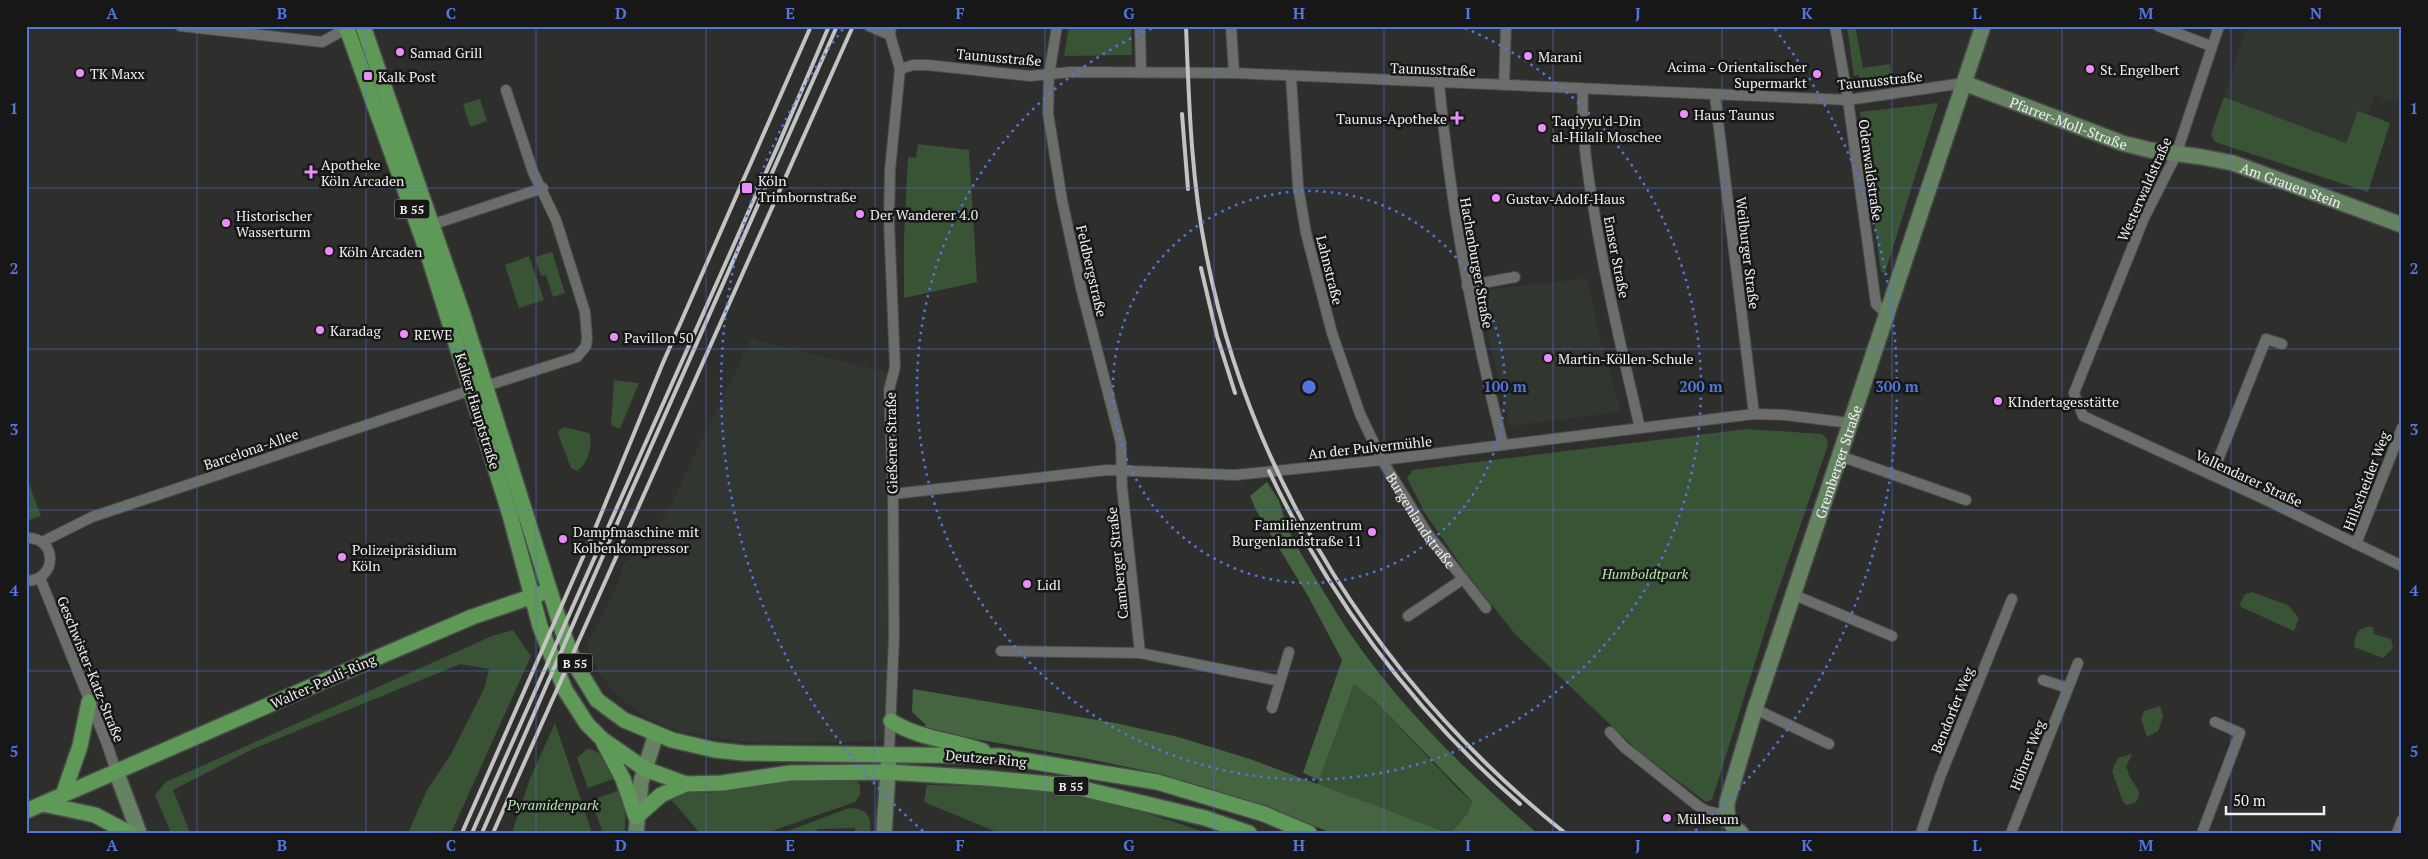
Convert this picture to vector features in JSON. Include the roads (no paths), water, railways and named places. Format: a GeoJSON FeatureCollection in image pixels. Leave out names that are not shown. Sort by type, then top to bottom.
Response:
{"type":"FeatureCollection","features":[{"type":"Feature","properties":{"kind":"main road","name":"Kalker Hauptstraße"},"geometry":{"type":"LineString","coordinates":[[363,26],[431,225],[479,388],[540,626],[565,690],[587,724],[603,740],[645,769]]}},
{"type":"Feature","properties":{"kind":"main road","name":"Kalker Hauptstraße"},"geometry":{"type":"LineString","coordinates":[[348,27],[427,251],[520,499],[576,666],[597,700],[624,720],[656,734]]}},
{"type":"Feature","properties":{"kind":"main road","name":"Walter-Pauli-Ring"},"geometry":{"type":"LineString","coordinates":[[26,811],[321,684],[388,652],[472,618],[551,590]]}},
{"type":"Feature","properties":{"kind":"main road"},"geometry":{"type":"LineString","coordinates":[[63,795],[80,746],[90,702]]}},
{"type":"Feature","properties":{"kind":"main road"},"geometry":{"type":"LineString","coordinates":[[890,721],[916,735],[960,743],[999,756]]}},
{"type":"Feature","properties":{"kind":"main road","name":"Deutzer Ring"},"geometry":{"type":"LineString","coordinates":[[656,734],[715,750],[743,753],[999,756],[1157,782],[1264,814],[1308,833]]}},
{"type":"Feature","properties":{"kind":"main road"},"geometry":{"type":"LineString","coordinates":[[603,740],[623,779],[636,817],[661,795],[686,784]]}},
{"type":"Feature","properties":{"kind":"main road","name":"Deutzer Ring"},"geometry":{"type":"LineString","coordinates":[[645,769],[686,784],[722,783],[790,773],[887,772],[986,778],[1071,786],[1205,818],[1249,833]]}},
{"type":"Feature","properties":{"kind":"main road"},"geometry":{"type":"LineString","coordinates":[[43,804],[95,815],[129,833]]}},
{"type":"Feature","properties":{"kind":"street"},"geometry":{"type":"LineString","coordinates":[[180,26],[322,42],[348,27]]}},
{"type":"Feature","properties":{"kind":"street"},"geometry":{"type":"LineString","coordinates":[[869,26],[891,30]]}},
{"type":"Feature","properties":{"kind":"street","name":"Feldbergstraße"},"geometry":{"type":"LineString","coordinates":[[1057,26],[1048,75],[1048,113],[1062,200],[1081,288],[1121,443],[1121,470]]}},
{"type":"Feature","properties":{"kind":"street"},"geometry":{"type":"LineString","coordinates":[[1140,26],[1141,71]]}},
{"type":"Feature","properties":{"kind":"street"},"geometry":{"type":"LineString","coordinates":[[1231,26],[1234,73]]}},
{"type":"Feature","properties":{"kind":"street"},"geometry":{"type":"LineString","coordinates":[[1504,85],[1506,26]]}},
{"type":"Feature","properties":{"kind":"street","name":"Odenwaldstraße"},"geometry":{"type":"LineString","coordinates":[[1835,26],[1848,100],[1876,304],[1887,314]]}},
{"type":"Feature","properties":{"kind":"street","name":"Gremberger Straße"},"geometry":{"type":"LineString","coordinates":[[1726,814],[1727,803],[1755,709],[1792,594],[1840,456],[1983,26]]}},
{"type":"Feature","properties":{"kind":"street"},"geometry":{"type":"LineString","coordinates":[[2158,26],[2212,46]]}},
{"type":"Feature","properties":{"kind":"street","name":"Westerwaldstraße"},"geometry":{"type":"LineString","coordinates":[[2083,416],[2074,394],[2144,218],[2176,155],[2219,26]]}},
{"type":"Feature","properties":{"kind":"street","name":"Gießener Straße"},"geometry":{"type":"LineString","coordinates":[[884,833],[894,637],[893,494],[889,390],[895,367],[889,221],[890,170],[900,68],[891,30]]}},
{"type":"Feature","properties":{"kind":"street","name":"Taunusstraße"},"geometry":{"type":"LineString","coordinates":[[900,68],[913,65],[927,65],[1030,76],[1071,72],[1234,73],[1715,96],[1848,100],[1964,84]]}},
{"type":"Feature","properties":{"kind":"street","name":"Lahnstraße"},"geometry":{"type":"LineString","coordinates":[[1291,77],[1298,186],[1306,233],[1332,333],[1360,414],[1382,460]]}},
{"type":"Feature","properties":{"kind":"street","name":"Hachenburger Straße"},"geometry":{"type":"LineString","coordinates":[[1439,83],[1449,181],[1467,286],[1483,366],[1503,445]]}},
{"type":"Feature","properties":{"kind":"street","name":"Pfarrer-Moll-Straße"},"geometry":{"type":"LineString","coordinates":[[1964,84],[2122,143],[2176,155]]}},
{"type":"Feature","properties":{"kind":"street","name":"Emser Straße"},"geometry":{"type":"LineString","coordinates":[[1583,89],[1582,114],[1588,176],[1600,249],[1640,428]]}},
{"type":"Feature","properties":{"kind":"street"},"geometry":{"type":"LineString","coordinates":[[431,225],[542,188],[534,172],[506,90]]}},
{"type":"Feature","properties":{"kind":"street","name":"Weilburger Straße"},"geometry":{"type":"LineString","coordinates":[[1715,96],[1754,414]]}},
{"type":"Feature","properties":{"kind":"street","name":"Am Grauen Stein"},"geometry":{"type":"LineString","coordinates":[[2176,155],[2202,157],[2233,164],[2402,225]]}},
{"type":"Feature","properties":{"kind":"street","name":"Kalker Hauptstraße"},"geometry":{"type":"LineString","coordinates":[[479,388],[568,362],[577,357],[586,346],[588,330],[585,312],[556,220],[542,188]]}},
{"type":"Feature","properties":{"kind":"street"},"geometry":{"type":"LineString","coordinates":[[1467,286],[1514,277]]}},
{"type":"Feature","properties":{"kind":"street"},"geometry":{"type":"LineString","coordinates":[[2212,475],[2266,339],[2282,344]]}},
{"type":"Feature","properties":{"kind":"street","name":"Barcelona-Allee"},"geometry":{"type":"LineString","coordinates":[[42,542],[92,517],[479,388]]}},
{"type":"Feature","properties":{"kind":"street","name":"An der Pulvermühle"},"geometry":{"type":"LineString","coordinates":[[893,494],[1107,470],[1235,475],[1382,460],[1754,414],[1785,415],[1850,424]]}},
{"type":"Feature","properties":{"kind":"street","name":"Vallendarer Straße"},"geometry":{"type":"LineString","coordinates":[[2083,416],[2212,475],[2402,566]]}},
{"type":"Feature","properties":{"kind":"street","name":"Hillscheider Weg"},"geometry":{"type":"LineString","coordinates":[[2356,544],[2402,428]]}},
{"type":"Feature","properties":{"kind":"street"},"geometry":{"type":"LineString","coordinates":[[1840,456],[1966,500]]}},
{"type":"Feature","properties":{"kind":"street","name":"Burgenlandstraße"},"geometry":{"type":"LineString","coordinates":[[1382,460],[1427,533],[1486,608]]}},
{"type":"Feature","properties":{"kind":"street","name":"Camberger Straße"},"geometry":{"type":"LineString","coordinates":[[1121,470],[1140,653]]}},
{"type":"Feature","properties":{"kind":"street"},"geometry":{"type":"LineString","coordinates":[[26,538],[42,542],[50,557],[50,565],[40,578],[26,581]]}},
{"type":"Feature","properties":{"kind":"street","name":"Geschwister-Katz-Straße"},"geometry":{"type":"LineString","coordinates":[[40,578],[116,771]]}},
{"type":"Feature","properties":{"kind":"street","name":"Burgenlandstraße"},"geometry":{"type":"LineString","coordinates":[[1408,616],[1462,579]]}},
{"type":"Feature","properties":{"kind":"street"},"geometry":{"type":"LineString","coordinates":[[1792,594],[1892,636]]}},
{"type":"Feature","properties":{"kind":"street","name":"Bendorfer Weg"},"geometry":{"type":"LineString","coordinates":[[1921,833],[1940,777],[2012,599]]}},
{"type":"Feature","properties":{"kind":"street"},"geometry":{"type":"LineString","coordinates":[[1001,651],[1140,653],[1280,681]]}},
{"type":"Feature","properties":{"kind":"street"},"geometry":{"type":"LineString","coordinates":[[1272,708],[1289,652]]}},
{"type":"Feature","properties":{"kind":"street","name":"Höhrer Weg"},"geometry":{"type":"LineString","coordinates":[[2011,833],[2078,663]]}},
{"type":"Feature","properties":{"kind":"street"},"geometry":{"type":"LineString","coordinates":[[2043,680],[2068,688]]}},
{"type":"Feature","properties":{"kind":"street"},"geometry":{"type":"LineString","coordinates":[[1755,709],[1829,744]]}},
{"type":"Feature","properties":{"kind":"street"},"geometry":{"type":"LineString","coordinates":[[2202,833],[2240,732],[2215,722]]}},
{"type":"Feature","properties":{"kind":"street"},"geometry":{"type":"LineString","coordinates":[[1610,732],[1624,747],[1698,806],[1707,811],[1726,814],[1731,825],[1741,833]]}},
{"type":"Feature","properties":{"kind":"street"},"geometry":{"type":"LineString","coordinates":[[636,833],[636,817],[645,769],[656,734]]}},
{"type":"Feature","properties":{"kind":"street"},"geometry":{"type":"LineString","coordinates":[[116,771],[139,833]]}},
{"type":"Feature","properties":{"kind":"street"},"geometry":{"type":"LineString","coordinates":[[2397,833],[2402,820]]}},
{"type":"Feature","properties":{"kind":"railway"},"geometry":{"type":"LineString","coordinates":[[462,833],[590,541],[662,365],[811,26]]}},
{"type":"Feature","properties":{"kind":"railway"},"geometry":{"type":"LineString","coordinates":[[472,833],[780,141],[829,26]]}},
{"type":"Feature","properties":{"kind":"railway"},"geometry":{"type":"LineString","coordinates":[[482,833],[837,26]]}},
{"type":"Feature","properties":{"kind":"railway"},"geometry":{"type":"LineString","coordinates":[[493,833],[853,26]]}},
{"type":"Feature","properties":{"kind":"railway"},"geometry":{"type":"LineString","coordinates":[[1186,26],[1194,168],[1206,253],[1227,338],[1255,420],[1291,499],[1334,574],[1383,646],[1438,713],[1499,776],[1565,833]]}},
{"type":"Feature","properties":{"kind":"railway"},"geometry":{"type":"LineString","coordinates":[[1182,114],[1188,189]]}},
{"type":"Feature","properties":{"kind":"railway"},"geometry":{"type":"LineString","coordinates":[[1201,268],[1217,336],[1235,393]]}},
{"type":"Feature","properties":{"kind":"railway"},"geometry":{"type":"LineString","coordinates":[[1269,471],[1319,564],[1377,651],[1444,731],[1520,804]]}},
{"type":"Feature","properties":{"kind":"place","name":"Samad Grill"},"geometry":{"type":"Point","coordinates":[400,52]}},
{"type":"Feature","properties":{"kind":"place","name":"Marani"},"geometry":{"type":"Point","coordinates":[1528,56]}},
{"type":"Feature","properties":{"kind":"place","name":"St. Engelbert"},"geometry":{"type":"Point","coordinates":[2090,69]}},
{"type":"Feature","properties":{"kind":"place","name":"TK Maxx"},"geometry":{"type":"Point","coordinates":[80,73]}},
{"type":"Feature","properties":{"kind":"place","name":"Acima - Orientalischer Supermarkt"},"geometry":{"type":"Point","coordinates":[1817,74]}},
{"type":"Feature","properties":{"kind":"place","name":"Kalk Post"},"geometry":{"type":"Point","coordinates":[368,76]}},
{"type":"Feature","properties":{"kind":"place","name":"Haus Taunus"},"geometry":{"type":"Point","coordinates":[1684,114]}},
{"type":"Feature","properties":{"kind":"place","name":"Taunus-Apotheke"},"geometry":{"type":"Point","coordinates":[1457,118]}},
{"type":"Feature","properties":{"kind":"place","name":"Taqiyyu'd-Din al-Hilali Moschee"},"geometry":{"type":"Point","coordinates":[1542,128]}},
{"type":"Feature","properties":{"kind":"place","name":"Apotheke Köln Arcaden"},"geometry":{"type":"Point","coordinates":[311,172]}},
{"type":"Feature","properties":{"kind":"place","name":"Köln Trimbornstraße"},"geometry":{"type":"Point","coordinates":[747,188]}},
{"type":"Feature","properties":{"kind":"place","name":"Gustav-Adolf-Haus"},"geometry":{"type":"Point","coordinates":[1496,198]}},
{"type":"Feature","properties":{"kind":"place","name":"Der Wanderer 4.0"},"geometry":{"type":"Point","coordinates":[860,214]}},
{"type":"Feature","properties":{"kind":"place","name":"Historischer Wasserturm"},"geometry":{"type":"Point","coordinates":[226,223]}},
{"type":"Feature","properties":{"kind":"place","name":"Köln Arcaden"},"geometry":{"type":"Point","coordinates":[329,251]}},
{"type":"Feature","properties":{"kind":"place","name":"Karadag"},"geometry":{"type":"Point","coordinates":[320,330]}},
{"type":"Feature","properties":{"kind":"place","name":"REWE"},"geometry":{"type":"Point","coordinates":[404,334]}},
{"type":"Feature","properties":{"kind":"place","name":"Pavillon 50"},"geometry":{"type":"Point","coordinates":[614,337]}},
{"type":"Feature","properties":{"kind":"place","name":"Martin-Köllen-Schule"},"geometry":{"type":"Point","coordinates":[1548,358]}},
{"type":"Feature","properties":{"kind":"place","name":"KIndertagesstätte"},"geometry":{"type":"Point","coordinates":[1998,401]}},
{"type":"Feature","properties":{"kind":"place","name":"Familienzentrum Burgenlandstraße 11"},"geometry":{"type":"Point","coordinates":[1372,532]}},
{"type":"Feature","properties":{"kind":"place","name":"Dampfmaschine mit Kolbenkompressor"},"geometry":{"type":"Point","coordinates":[563,539]}},
{"type":"Feature","properties":{"kind":"place","name":"Polizeipräsidium Köln"},"geometry":{"type":"Point","coordinates":[342,557]}},
{"type":"Feature","properties":{"kind":"place","name":"Lidl"},"geometry":{"type":"Point","coordinates":[1027,584]}},
{"type":"Feature","properties":{"kind":"place","name":"Müllseum"},"geometry":{"type":"Point","coordinates":[1667,818]}},
{"type":"Feature","properties":{"kind":"park label","name":"Humboldtpark"},"geometry":{"type":"Point","coordinates":[1645,573]}},
{"type":"Feature","properties":{"kind":"park label","name":"Pyramidenpark"},"geometry":{"type":"Point","coordinates":[553,804]}}]}
